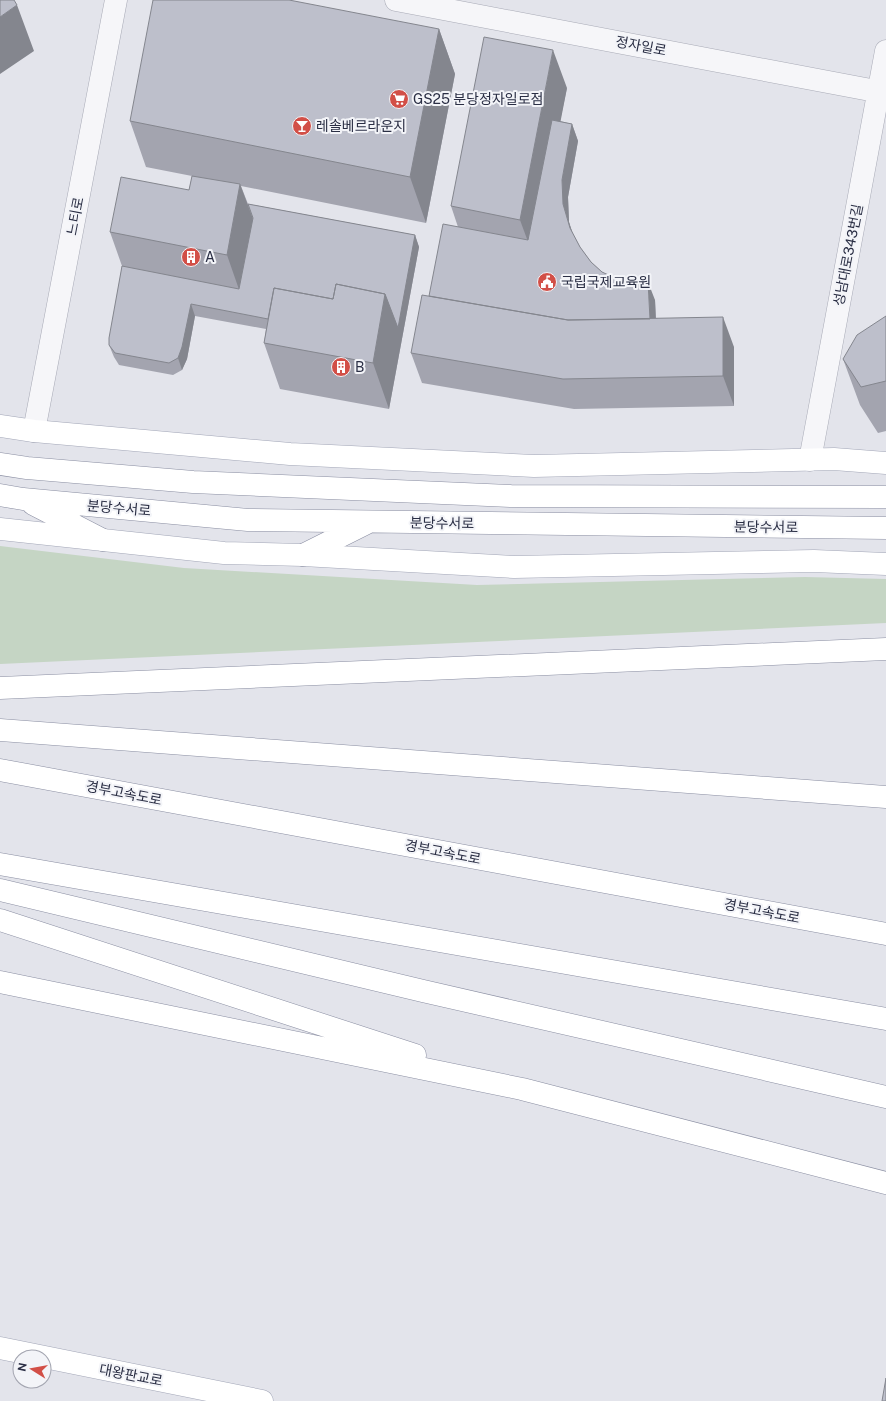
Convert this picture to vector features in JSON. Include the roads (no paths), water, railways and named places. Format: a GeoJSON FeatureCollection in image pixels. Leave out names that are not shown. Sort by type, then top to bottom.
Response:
{"type":"FeatureCollection","features":[{"type":"Feature","properties":{"kind":"main road"},"geometry":{"type":"LineString","coordinates":[[0,426],[34,431],[290,454],[534,466],[810,460],[834,460],[886,464]]}},
{"type":"Feature","properties":{"kind":"main road","name":"분당수서로"},"geometry":{"type":"LineString","coordinates":[[0,464],[27,468],[193,482],[503,496],[886,497]]}},
{"type":"Feature","properties":{"kind":"main road","name":"분당수서로"},"geometry":{"type":"LineString","coordinates":[[0,495],[23,499],[248,520],[886,528]]}},
{"type":"Feature","properties":{"kind":"main road"},"geometry":{"type":"LineString","coordinates":[[23,499],[103,540]]}},
{"type":"Feature","properties":{"kind":"main road"},"geometry":{"type":"LineString","coordinates":[[303,555],[369,522]]}},
{"type":"Feature","properties":{"kind":"main road"},"geometry":{"type":"LineString","coordinates":[[0,529],[224,553],[303,555],[514,567],[814,561],[886,564]]}},
{"type":"Feature","properties":{"kind":"main road"},"geometry":{"type":"LineString","coordinates":[[0,688],[886,649]]}},
{"type":"Feature","properties":{"kind":"main road"},"geometry":{"type":"LineString","coordinates":[[0,730],[886,797]]}},
{"type":"Feature","properties":{"kind":"main road","name":"경부고속도로"},"geometry":{"type":"LineString","coordinates":[[0,770],[886,934]]}},
{"type":"Feature","properties":{"kind":"main road"},"geometry":{"type":"LineString","coordinates":[[0,864],[886,1019]]}},
{"type":"Feature","properties":{"kind":"main road"},"geometry":{"type":"LineString","coordinates":[[0,890],[423,992],[886,1097]]}},
{"type":"Feature","properties":{"kind":"main road"},"geometry":{"type":"LineString","coordinates":[[0,920],[522,1089]]}},
{"type":"Feature","properties":{"kind":"main road"},"geometry":{"type":"LineString","coordinates":[[0,982],[522,1089],[886,1183]]}},
{"type":"Feature","properties":{"kind":"main road","name":"대왕판교로"},"geometry":{"type":"LineString","coordinates":[[0,1348],[262,1401]]}},
{"type":"Feature","properties":{"kind":"street","name":"느티로"},"geometry":{"type":"LineString","coordinates":[[34,431],[116,0]]}},
{"type":"Feature","properties":{"kind":"street","name":"정자일로"},"geometry":{"type":"LineString","coordinates":[[402,0],[882,92]]}},
{"type":"Feature","properties":{"kind":"street","name":"성남대로343번길"},"geometry":{"type":"LineString","coordinates":[[810,460],[882,92],[886,51]]}},
{"type":"Feature","properties":{"kind":"place","name":"GS25 분당정자일로점"},"geometry":{"type":"Point","coordinates":[399,99]}},
{"type":"Feature","properties":{"kind":"place","name":"레솔베르라운지"},"geometry":{"type":"Point","coordinates":[302,126]}},
{"type":"Feature","properties":{"kind":"place","name":"A"},"geometry":{"type":"Point","coordinates":[191,257]}},
{"type":"Feature","properties":{"kind":"place","name":"국립국제교육원"},"geometry":{"type":"Point","coordinates":[547,282]}},
{"type":"Feature","properties":{"kind":"place","name":"B"},"geometry":{"type":"Point","coordinates":[341,367]}}]}
